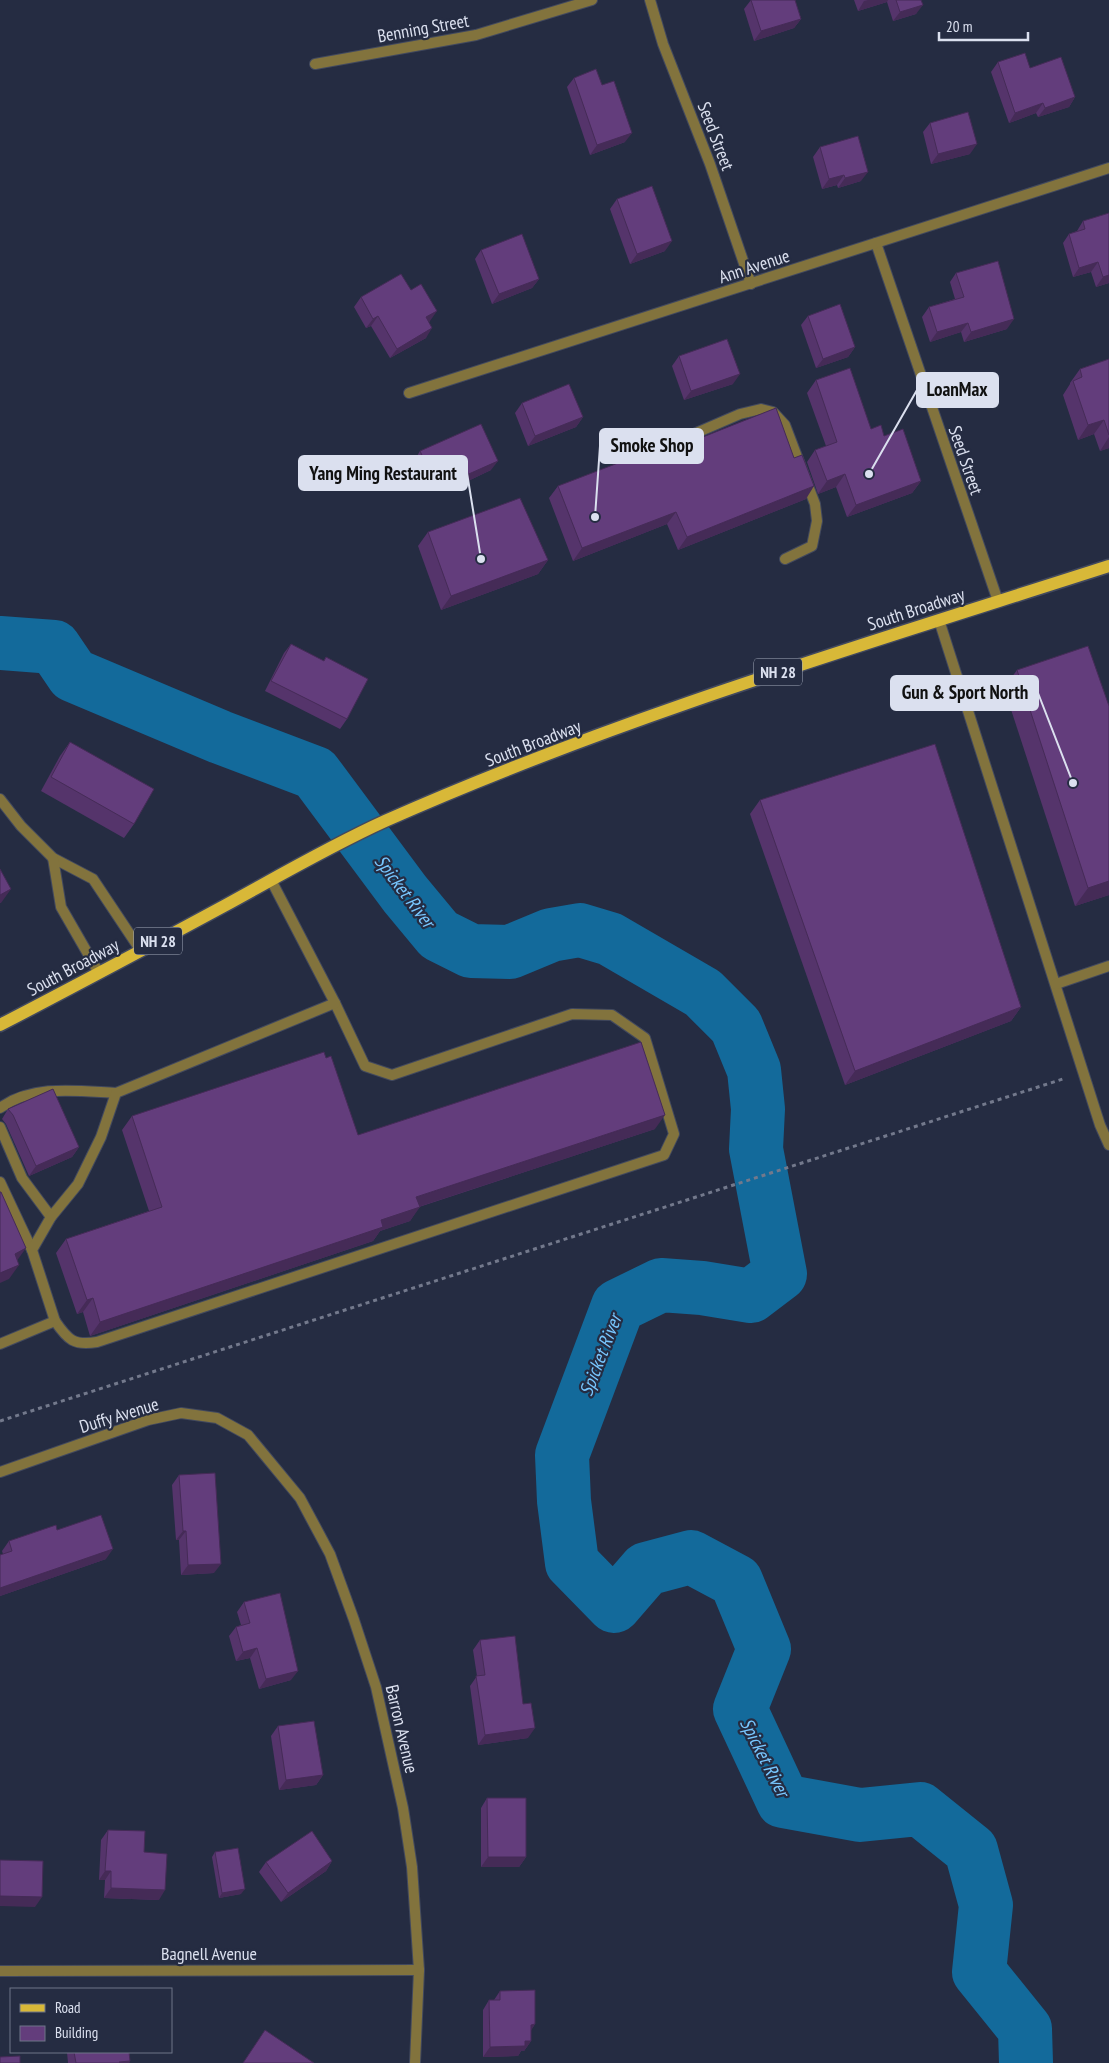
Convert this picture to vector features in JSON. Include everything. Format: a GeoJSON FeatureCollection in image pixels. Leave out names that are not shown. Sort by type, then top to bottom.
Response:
{"type":"FeatureCollection","features":[{"type":"Feature","properties":{"kind":"main road","name":"South Broadway"},"geometry":{"type":"LineString","coordinates":[[0,1025],[316,856],[381,823],[452,792],[623,727],[821,657],[1109,566]]}},
{"type":"Feature","properties":{"kind":"street","name":"Benning Street"},"geometry":{"type":"LineString","coordinates":[[316,64],[476,36],[592,0]]}},
{"type":"Feature","properties":{"kind":"street","name":"Seed Street"},"geometry":{"type":"LineString","coordinates":[[650,0],[663,44],[710,164],[751,284]]}},
{"type":"Feature","properties":{"kind":"street","name":"Ann Avenue"},"geometry":{"type":"LineString","coordinates":[[409,393],[1109,168]]}},
{"type":"Feature","properties":{"kind":"street","name":"Seed Street"},"geometry":{"type":"LineString","coordinates":[[876,243],[998,601]]}},
{"type":"Feature","properties":{"kind":"street"},"geometry":{"type":"LineString","coordinates":[[696,433],[740,414],[761,409],[774,412],[785,425],[816,504],[817,521],[812,546],[785,559]]}},
{"type":"Feature","properties":{"kind":"street"},"geometry":{"type":"LineString","coordinates":[[939,620],[1083,1072],[1109,1145]]}},
{"type":"Feature","properties":{"kind":"street"},"geometry":{"type":"LineString","coordinates":[[0,799],[21,826],[53,858],[93,879],[141,951]]}},
{"type":"Feature","properties":{"kind":"street"},"geometry":{"type":"LineString","coordinates":[[53,858],[61,907],[99,973]]}},
{"type":"Feature","properties":{"kind":"street"},"geometry":{"type":"LineString","coordinates":[[0,1182],[32,1250],[56,1322],[73,1342],[84,1344],[97,1342],[664,1155],[674,1134],[645,1038],[612,1015],[572,1014],[392,1075],[366,1066],[271,880]]}},
{"type":"Feature","properties":{"kind":"street"},"geometry":{"type":"LineString","coordinates":[[1056,984],[1109,966]]}},
{"type":"Feature","properties":{"kind":"street"},"geometry":{"type":"LineString","coordinates":[[0,1108],[9,1102],[41,1091],[116,1093],[335,1003]]}},
{"type":"Feature","properties":{"kind":"street"},"geometry":{"type":"LineString","coordinates":[[32,1250],[51,1217],[78,1184],[101,1137],[116,1093]]}},
{"type":"Feature","properties":{"kind":"street"},"geometry":{"type":"LineString","coordinates":[[0,1127],[22,1178],[51,1217]]}},
{"type":"Feature","properties":{"kind":"street"},"geometry":{"type":"LineString","coordinates":[[0,1344],[56,1322]]}},
{"type":"Feature","properties":{"kind":"street","name":"Duffy Avenue"},"geometry":{"type":"LineString","coordinates":[[0,1472],[148,1420],[181,1413],[217,1418],[248,1435]]}},
{"type":"Feature","properties":{"kind":"street","name":"Barron Avenue"},"geometry":{"type":"LineString","coordinates":[[248,1435],[300,1498],[330,1554],[376,1687],[403,1808],[412,1867],[419,1970],[415,2063]]}},
{"type":"Feature","properties":{"kind":"street","name":"Bagnell Avenue"},"geometry":{"type":"LineString","coordinates":[[0,1971],[419,1970]]}},
{"type":"Feature","properties":{"kind":"path"},"geometry":{"type":"LineString","coordinates":[[0,1421],[1083,1072]]}},
{"type":"Feature","properties":{"kind":"building"},"geometry":{"type":"Polygon","coordinates":[[[751,0],[795,0],[801,19],[761,31],[751,0]]]}},
{"type":"Feature","properties":{"kind":"building"},"geometry":{"type":"Polygon","coordinates":[[[896,0],[921,0],[923,5],[900,12],[896,0]]]}},
{"type":"Feature","properties":{"kind":"building"},"geometry":{"type":"Polygon","coordinates":[[[1025,53],[1030,68],[1061,57],[1075,97],[1045,108],[1043,103],[1015,113],[998,62],[1025,53]]]}},
{"type":"Feature","properties":{"kind":"building"},"geometry":{"type":"Polygon","coordinates":[[[596,69],[602,85],[614,81],[632,133],[597,145],[574,78],[596,69]]]}},
{"type":"Feature","properties":{"kind":"building"},"geometry":{"type":"Polygon","coordinates":[[[968,112],[977,144],[938,154],[930,123],[968,112]]]}},
{"type":"Feature","properties":{"kind":"building"},"geometry":{"type":"Polygon","coordinates":[[[858,136],[868,172],[845,178],[844,175],[829,179],[820,147],[858,136]]]}},
{"type":"Feature","properties":{"kind":"building"},"geometry":{"type":"Polygon","coordinates":[[[652,186],[672,241],[637,254],[617,199],[652,186]]]}},
{"type":"Feature","properties":{"kind":"building"},"geometry":{"type":"Polygon","coordinates":[[[1109,213],[1109,275],[1103,277],[1098,262],[1079,268],[1069,234],[1085,229],[1083,221],[1109,213]]]}},
{"type":"Feature","properties":{"kind":"building"},"geometry":{"type":"Polygon","coordinates":[[[522,234],[539,279],[499,294],[481,250],[522,234]]]}},
{"type":"Feature","properties":{"kind":"building"},"geometry":{"type":"Polygon","coordinates":[[[998,261],[1014,319],[971,332],[968,323],[937,332],[929,307],[964,297],[956,273],[998,261]]]}},
{"type":"Feature","properties":{"kind":"building"},"geometry":{"type":"Polygon","coordinates":[[[401,274],[411,290],[421,284],[437,311],[426,317],[432,328],[397,349],[378,316],[373,319],[361,297],[401,274]]]}},
{"type":"Feature","properties":{"kind":"building"},"geometry":{"type":"Polygon","coordinates":[[[840,304],[855,347],[823,359],[808,316],[840,304]]]}},
{"type":"Feature","properties":{"kind":"building"},"geometry":{"type":"Polygon","coordinates":[[[727,339],[740,374],[691,391],[679,356],[727,339]]]}},
{"type":"Feature","properties":{"kind":"building"},"geometry":{"type":"Polygon","coordinates":[[[1109,359],[1109,435],[1104,420],[1088,425],[1073,381],[1082,377],[1080,369],[1109,359]]]}},
{"type":"Feature","properties":{"kind":"building"},"geometry":{"type":"Polygon","coordinates":[[[850,368],[871,429],[881,425],[884,436],[903,429],[921,481],[856,505],[845,474],[827,481],[815,450],[837,442],[816,380],[850,368]]]}},
{"type":"Feature","properties":{"kind":"building"},"geometry":{"type":"Polygon","coordinates":[[[569,384],[583,417],[535,436],[522,403],[569,384]]]}},
{"type":"Feature","properties":{"kind":"building"},"geometry":{"type":"Polygon","coordinates":[[[776,408],[794,458],[802,455],[814,486],[687,537],[676,512],[582,548],[558,486],[652,450],[655,456],[776,408]]]}},
{"type":"Feature","properties":{"kind":"building"},"geometry":{"type":"Polygon","coordinates":[[[481,424],[498,461],[453,481],[448,469],[432,476],[420,451],[481,424]]]}},
{"type":"Feature","properties":{"kind":"building"},"geometry":{"type":"Polygon","coordinates":[[[520,498],[548,560],[451,596],[428,532],[520,498]]]}},
{"type":"Feature","properties":{"kind":"building"},"geometry":{"type":"Polygon","coordinates":[[[291,644],[324,661],[326,657],[368,679],[347,719],[271,681],[291,644]]]}},
{"type":"Feature","properties":{"kind":"building"},"geometry":{"type":"Polygon","coordinates":[[[1088,646],[1109,706],[1109,881],[1088,888],[1017,670],[1088,646]]]}},
{"type":"Feature","properties":{"kind":"building"},"geometry":{"type":"Polygon","coordinates":[[[70,742],[154,789],[134,824],[51,777],[70,742]]]}},
{"type":"Feature","properties":{"kind":"building"},"geometry":{"type":"Polygon","coordinates":[[[935,744],[1021,1007],[855,1071],[760,800],[935,744]]]}},
{"type":"Feature","properties":{"kind":"building"},"geometry":{"type":"Polygon","coordinates":[[[0,869],[11,889],[0,895],[0,869]]]}},
{"type":"Feature","properties":{"kind":"building"},"geometry":{"type":"Polygon","coordinates":[[[641,1042],[665,1115],[416,1197],[420,1207],[381,1220],[383,1227],[100,1322],[93,1298],[87,1300],[66,1239],[162,1207],[132,1116],[324,1052],[326,1058],[331,1056],[358,1135],[641,1042]]]}},
{"type":"Feature","properties":{"kind":"building"},"geometry":{"type":"Polygon","coordinates":[[[53,1089],[79,1147],[36,1166],[13,1115],[8,1109],[53,1089]]]}},
{"type":"Feature","properties":{"kind":"building"},"geometry":{"type":"Polygon","coordinates":[[[0,1192],[26,1248],[15,1254],[19,1265],[0,1273],[0,1192]]]}},
{"type":"Feature","properties":{"kind":"building"},"geometry":{"type":"Polygon","coordinates":[[[215,1473],[221,1564],[188,1565],[186,1531],[183,1531],[179,1475],[215,1473]]]}},
{"type":"Feature","properties":{"kind":"building"},"geometry":{"type":"Polygon","coordinates":[[[101,1515],[113,1549],[0,1588],[0,1555],[12,1551],[9,1541],[56,1525],[57,1530],[101,1515]]]}},
{"type":"Feature","properties":{"kind":"building"},"geometry":{"type":"Polygon","coordinates":[[[280,1593],[298,1671],[266,1679],[257,1648],[243,1652],[236,1627],[250,1623],[244,1602],[280,1593]]]}},
{"type":"Feature","properties":{"kind":"building"},"geometry":{"type":"Polygon","coordinates":[[[515,1636],[523,1704],[531,1703],[535,1728],[485,1735],[476,1676],[485,1675],[480,1640],[515,1636]]]}},
{"type":"Feature","properties":{"kind":"building"},"geometry":{"type":"Polygon","coordinates":[[[314,1721],[323,1775],[286,1780],[278,1726],[314,1721]]]}},
{"type":"Feature","properties":{"kind":"building"},"geometry":{"type":"Polygon","coordinates":[[[487,1798],[526,1798],[526,1857],[488,1857],[487,1798]]]}},
{"type":"Feature","properties":{"kind":"building"},"geometry":{"type":"Polygon","coordinates":[[[108,1830],[145,1831],[144,1852],[167,1854],[165,1890],[111,1888],[111,1871],[105,1871],[108,1830]]]}},
{"type":"Feature","properties":{"kind":"building"},"geometry":{"type":"Polygon","coordinates":[[[312,1831],[332,1861],[288,1893],[266,1862],[312,1831]]]}},
{"type":"Feature","properties":{"kind":"building"},"geometry":{"type":"Polygon","coordinates":[[[238,1848],[245,1889],[222,1893],[215,1852],[238,1848]]]}},
{"type":"Feature","properties":{"kind":"building"},"geometry":{"type":"Polygon","coordinates":[[[0,1860],[43,1861],[42,1897],[0,1896],[0,1860]]]}},
{"type":"Feature","properties":{"kind":"building"},"geometry":{"type":"Polygon","coordinates":[[[535,1990],[535,2024],[531,2025],[531,2041],[525,2041],[525,2046],[490,2047],[489,2000],[500,2000],[500,1991],[535,1990]]]}},
{"type":"Feature","properties":{"kind":"building"},"geometry":{"type":"Polygon","coordinates":[[[265,2030],[314,2063],[243,2063],[265,2030]]]}},
{"type":"Feature","properties":{"kind":"building"},"geometry":{"type":"Polygon","coordinates":[[[74,2053],[129,2053],[130,2061],[120,2063],[76,2063],[74,2053]]]}},
{"type":"Feature","properties":{"kind":"building"},"geometry":{"type":"Polygon","coordinates":[[[20,2056],[20,2063],[0,2063],[0,2057],[20,2056]]]}},
{"type":"Feature","properties":{"kind":"waterway","name":"Spicket River"},"geometry":{"type":"LineString","coordinates":[[0,643],[54,647],[73,675],[220,737],[315,773],[405,894],[439,935],[471,951],[510,952],[551,935],[580,930],[610,939],[703,993],[736,1026],[754,1070],[758,1109],[756,1149],[780,1274],[751,1296],[702,1288],[661,1285],[618,1306],[562,1455],[564,1501],[572,1563],[614,1606],[646,1569],[691,1557],[736,1581],[764,1649],[740,1709],[783,1801],[860,1815],[920,1809],[971,1850],[986,1905],[979,1972],[1025,2029],[1026,2063]]}},
{"type":"Feature","properties":{"kind":"place","name":"LoanMax"},"geometry":{"type":"Point","coordinates":[869,474]}},
{"type":"Feature","properties":{"kind":"place","name":"Smoke Shop"},"geometry":{"type":"Point","coordinates":[595,517]}},
{"type":"Feature","properties":{"kind":"place","name":"Yang Ming Restaurant"},"geometry":{"type":"Point","coordinates":[481,559]}},
{"type":"Feature","properties":{"kind":"place","name":"Gun & Sport North"},"geometry":{"type":"Point","coordinates":[1073,783]}}]}
